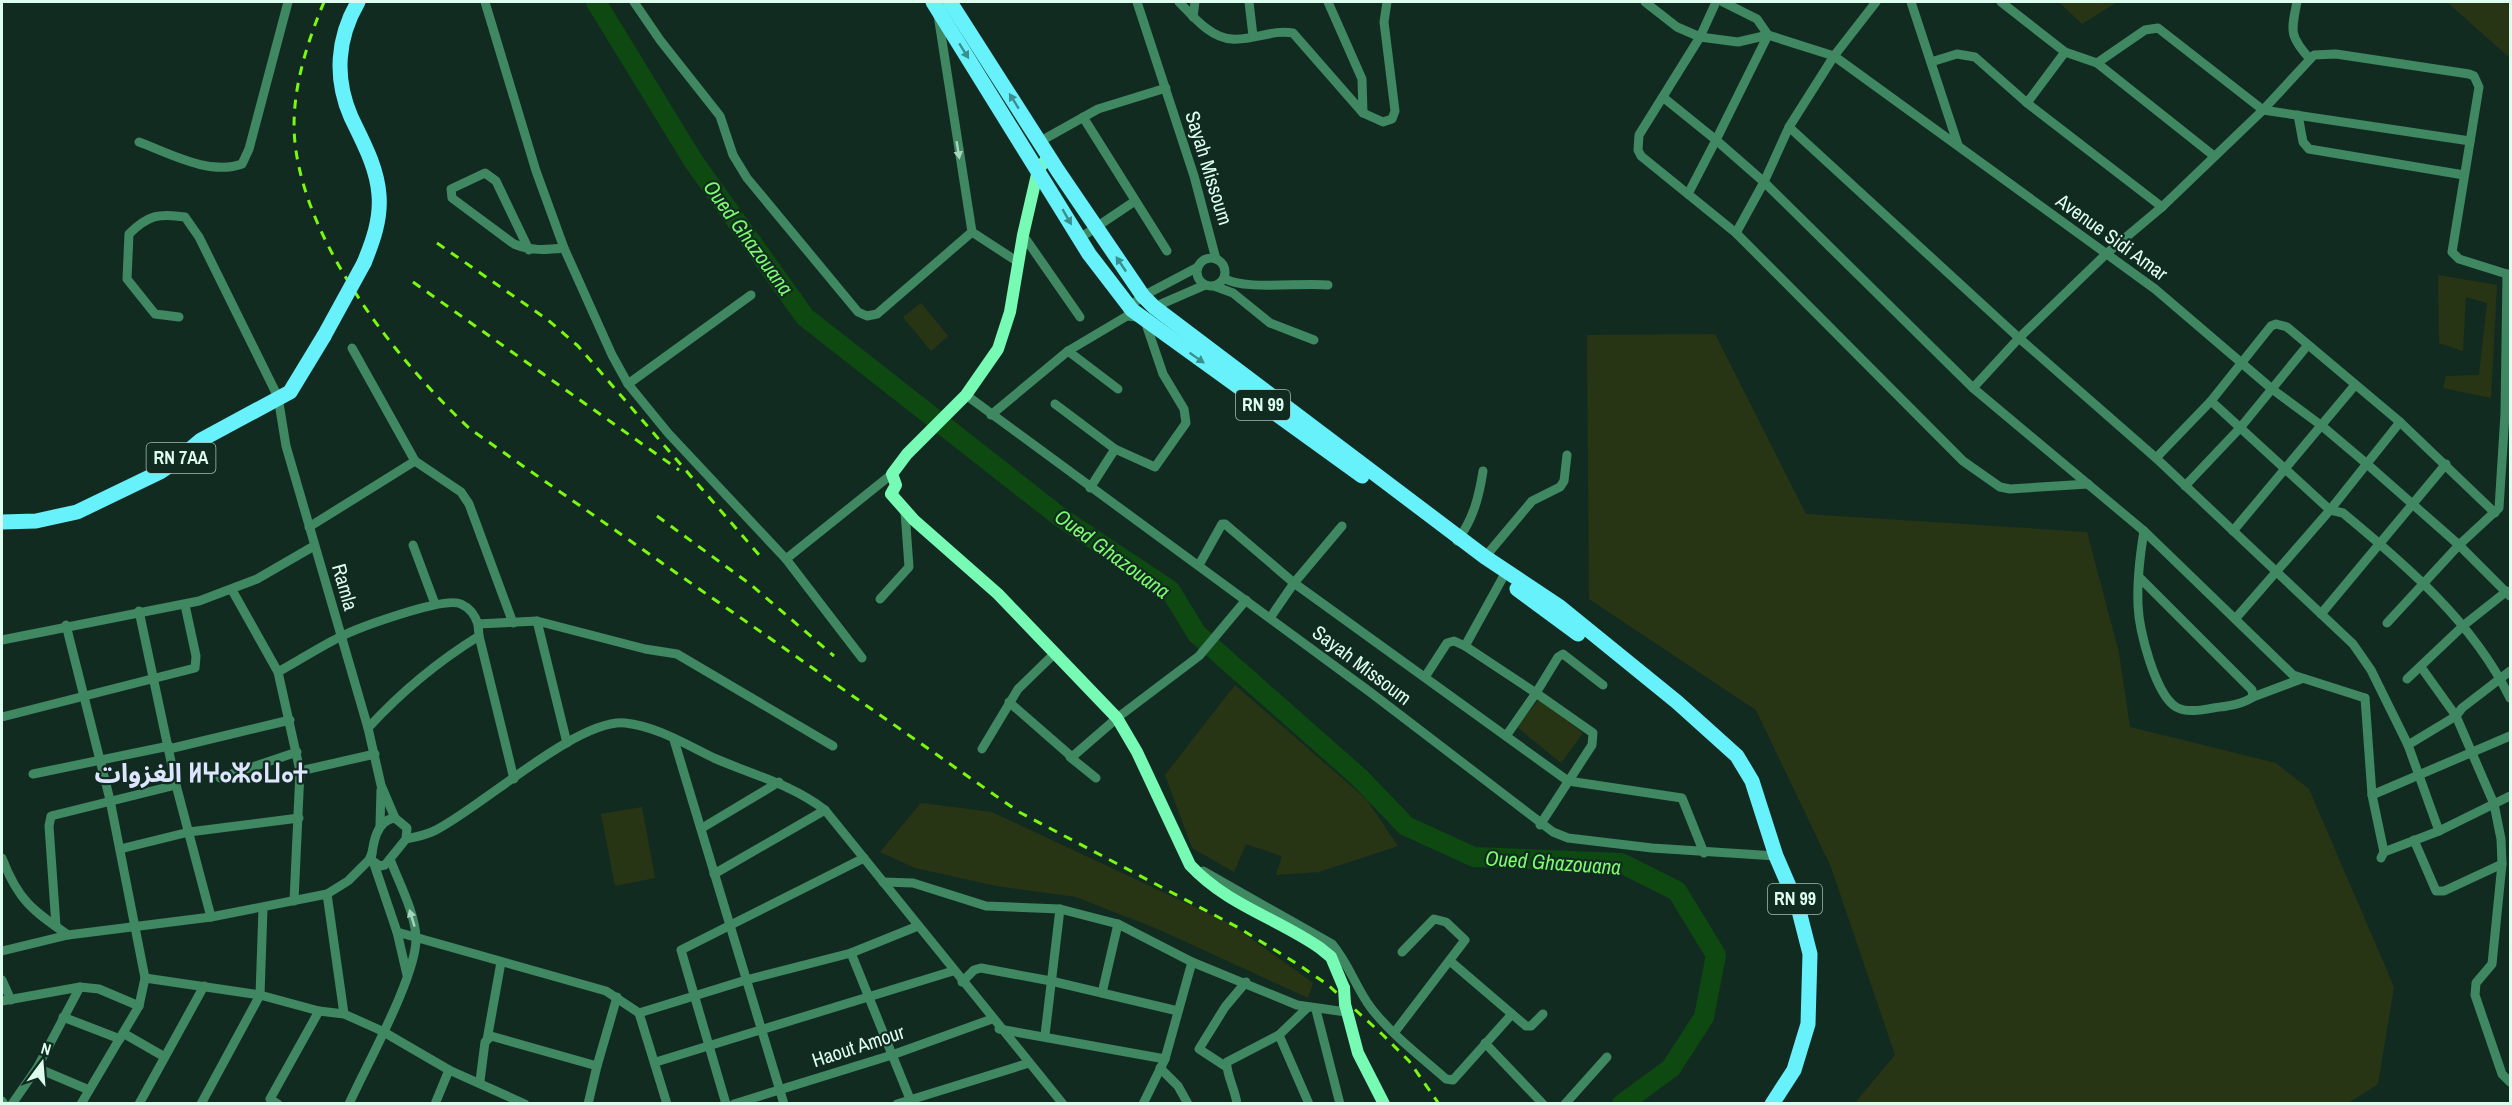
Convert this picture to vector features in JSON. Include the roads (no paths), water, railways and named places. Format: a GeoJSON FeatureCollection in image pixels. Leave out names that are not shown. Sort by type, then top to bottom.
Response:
{"type":"FeatureCollection","features":[{"type":"Feature","properties":{"kind":"main road","name":"RN 7AA"},"geometry":{"type":"LineString","coordinates":[[2,522],[56,518],[103,500],[160,472],[201,440],[290,392],[364,263],[375,231],[379,195],[368,151],[345,102],[339,64],[345,28],[358,2]]}},
{"type":"Feature","properties":{"kind":"main road","name":"RN 99"},"geometry":{"type":"LineString","coordinates":[[940,4],[1049,156],[1148,302],[1223,368],[1505,574]]}},
{"type":"Feature","properties":{"kind":"main road","name":"RN 99"},"geometry":{"type":"LineString","coordinates":[[940,4],[1040,180],[1116,292],[1135,315],[1223,368]]}},
{"type":"Feature","properties":{"kind":"main road"},"geometry":{"type":"LineString","coordinates":[[1049,156],[1023,235],[1005,333],[998,349],[966,396],[907,454],[892,474],[896,485],[891,494],[914,520],[998,594],[1116,718],[1137,752],[1181,849],[1190,865],[1204,880],[1250,910],[1320,948],[1331,957],[1344,988],[1346,1008],[1358,1053],[1384,1104]]}},
{"type":"Feature","properties":{"kind":"main road"},"geometry":{"type":"LineString","coordinates":[[1040,180],[1058,171]]}},
{"type":"Feature","properties":{"kind":"main road","name":"RN 99"},"geometry":{"type":"LineString","coordinates":[[1457,540],[1485,557],[1677,708],[1692,716],[1737,756],[1752,781],[1776,856],[1798,907],[1810,954],[1808,1024],[1794,1070],[1772,1104]]}},
{"type":"Feature","properties":{"kind":"street"},"geometry":{"type":"LineString","coordinates":[[139,142],[203,165],[227,170],[242,164],[249,149],[288,2]]}},
{"type":"Feature","properties":{"kind":"street"},"geometry":{"type":"LineString","coordinates":[[485,2],[536,171],[564,248],[628,384],[668,433],[786,559],[862,658]]}},
{"type":"Feature","properties":{"kind":"street"},"geometry":{"type":"LineString","coordinates":[[634,2],[660,40],[720,116],[733,155],[747,178],[858,312],[867,316],[877,314],[972,232]]}},
{"type":"Feature","properties":{"kind":"street","name":"Sayah Missoum"},"geometry":{"type":"LineString","coordinates":[[1137,2],[1211,232],[1216,259]]}},
{"type":"Feature","properties":{"kind":"street"},"geometry":{"type":"LineString","coordinates":[[1179,2],[1193,17],[1217,35],[1232,39],[1282,31],[1293,33],[1362,113],[1383,122],[1392,119],[1395,111],[1384,22],[1386,2]]}},
{"type":"Feature","properties":{"kind":"street"},"geometry":{"type":"LineString","coordinates":[[1193,17],[1195,2]]}},
{"type":"Feature","properties":{"kind":"street"},"geometry":{"type":"LineString","coordinates":[[1249,2],[1252,36]]}},
{"type":"Feature","properties":{"kind":"street"},"geometry":{"type":"LineString","coordinates":[[1328,2],[1362,79],[1362,113]]}},
{"type":"Feature","properties":{"kind":"street"},"geometry":{"type":"LineString","coordinates":[[1645,2],[1677,27],[1700,37],[1738,42],[1768,35]]}},
{"type":"Feature","properties":{"kind":"street"},"geometry":{"type":"LineString","coordinates":[[1716,2],[1700,37],[1639,135],[1638,150],[1648,163],[1736,233],[1972,468],[2000,487],[2010,489],[2088,484]]}},
{"type":"Feature","properties":{"kind":"street"},"geometry":{"type":"LineString","coordinates":[[1723,2],[1757,19],[1768,35]]}},
{"type":"Feature","properties":{"kind":"street"},"geometry":{"type":"LineString","coordinates":[[1736,233],[1764,182],[1789,127],[1834,56],[1876,2]]}},
{"type":"Feature","properties":{"kind":"street"},"geometry":{"type":"LineString","coordinates":[[1911,2],[1958,145]]}},
{"type":"Feature","properties":{"kind":"street"},"geometry":{"type":"LineString","coordinates":[[2001,2],[2065,52],[2097,63],[2214,156]]}},
{"type":"Feature","properties":{"kind":"street"},"geometry":{"type":"LineString","coordinates":[[2297,2],[2291,29],[2294,42],[2310,59]]}},
{"type":"Feature","properties":{"kind":"street"},"geometry":{"type":"LineString","coordinates":[[940,4],[972,232],[1018,261]]}},
{"type":"Feature","properties":{"kind":"street"},"geometry":{"type":"LineString","coordinates":[[2097,63],[2145,30],[2158,28],[2263,110],[2470,141]]}},
{"type":"Feature","properties":{"kind":"street"},"geometry":{"type":"LineString","coordinates":[[1688,194],[1768,35]]}},
{"type":"Feature","properties":{"kind":"street","name":"Avenue Sidi Amar"},"geometry":{"type":"LineString","coordinates":[[1768,35],[1834,56],[2155,289],[2272,389],[2322,426],[2367,464],[2459,545],[2509,593]]}},
{"type":"Feature","properties":{"kind":"street"},"geometry":{"type":"LineString","coordinates":[[2027,103],[2065,52]]}},
{"type":"Feature","properties":{"kind":"street"},"geometry":{"type":"LineString","coordinates":[[1931,62],[1965,53],[1975,57],[2027,103],[2162,207]]}},
{"type":"Feature","properties":{"kind":"street"},"geometry":{"type":"LineString","coordinates":[[1973,388],[2019,338],[2106,254],[2162,207],[2263,110],[2310,59],[2319,53],[2474,76],[2479,87],[2451,252],[2459,259],[2509,274],[2500,505],[2495,513],[2459,545],[2387,623]]}},
{"type":"Feature","properties":{"kind":"street"},"geometry":{"type":"LineString","coordinates":[[1039,142],[1083,117],[1120,100],[1166,88]]}},
{"type":"Feature","properties":{"kind":"street"},"geometry":{"type":"LineString","coordinates":[[1664,98],[1764,182],[1973,388],[2144,531],[2301,680],[2365,698]]}},
{"type":"Feature","properties":{"kind":"street"},"geometry":{"type":"LineString","coordinates":[[2298,115],[2303,142],[2309,149],[2464,176]]}},
{"type":"Feature","properties":{"kind":"street"},"geometry":{"type":"LineString","coordinates":[[1083,117],[1167,251]]}},
{"type":"Feature","properties":{"kind":"street"},"geometry":{"type":"LineString","coordinates":[[1789,127],[2019,338],[2156,458],[2363,656],[2408,745],[2417,776],[2439,831]]}},
{"type":"Feature","properties":{"kind":"street"},"geometry":{"type":"LineString","coordinates":[[529,250],[496,181],[484,173],[451,189],[452,198],[514,244],[529,250],[564,248]]}},
{"type":"Feature","properties":{"kind":"street"},"geometry":{"type":"LineString","coordinates":[[1080,238],[1135,201]]}},
{"type":"Feature","properties":{"kind":"street","name":"Ramla"},"geometry":{"type":"LineString","coordinates":[[179,317],[155,314],[127,279],[129,234],[143,220],[166,214],[185,217],[199,237],[278,397],[286,446],[368,728],[381,785]]}},
{"type":"Feature","properties":{"kind":"street"},"geometry":{"type":"LineString","coordinates":[[1023,235],[1080,318]]}},
{"type":"Feature","properties":{"kind":"street"},"geometry":{"type":"LineString","coordinates":[[991,415],[1068,351],[1135,315],[1148,302],[1198,267],[1207,258],[1216,259],[1224,266],[1224,278]]}},
{"type":"Feature","properties":{"kind":"street"},"geometry":{"type":"LineString","coordinates":[[1198,267],[1197,275],[1210,285],[1233,293],[1270,323],[1314,340]]}},
{"type":"Feature","properties":{"kind":"street"},"geometry":{"type":"LineString","coordinates":[[1224,278],[1232,282],[1255,285],[1305,282],[1328,285]]}},
{"type":"Feature","properties":{"kind":"street"},"geometry":{"type":"LineString","coordinates":[[1135,315],[1148,302],[1210,285],[1224,278]]}},
{"type":"Feature","properties":{"kind":"street"},"geometry":{"type":"LineString","coordinates":[[628,384],[751,295]]}},
{"type":"Feature","properties":{"kind":"street"},"geometry":{"type":"LineString","coordinates":[[1054,404],[1115,449],[1155,467],[1186,423],[1184,410],[1163,374],[1135,315]]}},
{"type":"Feature","properties":{"kind":"street"},"geometry":{"type":"LineString","coordinates":[[2156,458],[2211,401],[2271,326],[2276,324],[2287,327],[2400,422],[2495,513]]}},
{"type":"Feature","properties":{"kind":"street"},"geometry":{"type":"LineString","coordinates":[[2185,486],[2240,428],[2307,346]]}},
{"type":"Feature","properties":{"kind":"street"},"geometry":{"type":"LineString","coordinates":[[352,348],[415,461],[462,492],[469,504],[513,622]]}},
{"type":"Feature","properties":{"kind":"street"},"geometry":{"type":"LineString","coordinates":[[1068,351],[1118,389]]}},
{"type":"Feature","properties":{"kind":"street"},"geometry":{"type":"LineString","coordinates":[[2233,531],[2283,468],[2322,426],[2355,385]]}},
{"type":"Feature","properties":{"kind":"street","name":"Sayah Missoum"},"geometry":{"type":"LineString","coordinates":[[966,396],[1246,600],[1540,825],[1568,838],[1704,853],[1776,856]]}},
{"type":"Feature","properties":{"kind":"street"},"geometry":{"type":"LineString","coordinates":[[2211,401],[2330,510],[2343,513],[2424,584],[2464,625],[2501,678],[2511,698]]}},
{"type":"Feature","properties":{"kind":"street"},"geometry":{"type":"LineString","coordinates":[[2236,618],[2330,510],[2400,422]]}},
{"type":"Feature","properties":{"kind":"street"},"geometry":{"type":"LineString","coordinates":[[1090,488],[1115,449]]}},
{"type":"Feature","properties":{"kind":"street"},"geometry":{"type":"LineString","coordinates":[[1485,557],[1532,501],[1560,487],[1564,481],[1567,455]]}},
{"type":"Feature","properties":{"kind":"street"},"geometry":{"type":"LineString","coordinates":[[309,527],[415,461]]}},
{"type":"Feature","properties":{"kind":"street"},"geometry":{"type":"LineString","coordinates":[[2321,614],[2446,464]]}},
{"type":"Feature","properties":{"kind":"street"},"geometry":{"type":"LineString","coordinates":[[1457,540],[1478,500],[1483,471]]}},
{"type":"Feature","properties":{"kind":"street"},"geometry":{"type":"LineString","coordinates":[[786,559],[892,474]]}},
{"type":"Feature","properties":{"kind":"street"},"geometry":{"type":"LineString","coordinates":[[880,599],[905,574],[910,562],[907,514],[891,494]]}},
{"type":"Feature","properties":{"kind":"street"},"geometry":{"type":"LineString","coordinates":[[1198,565],[1222,524],[1226,524],[1294,583],[1568,781],[1679,796],[1686,802],[1704,853]]}},
{"type":"Feature","properties":{"kind":"street"},"geometry":{"type":"LineString","coordinates":[[1270,618],[1294,583],[1342,526]]}},
{"type":"Feature","properties":{"kind":"street"},"geometry":{"type":"LineString","coordinates":[[2144,531],[2138,595],[2140,622],[2158,683],[2170,701],[2177,707],[2187,710],[2240,703],[2301,680]]}},
{"type":"Feature","properties":{"kind":"street"},"geometry":{"type":"LineString","coordinates":[[413,545],[435,604]]}},
{"type":"Feature","properties":{"kind":"street"},"geometry":{"type":"LineString","coordinates":[[2,640],[139,611],[185,605],[232,590],[314,546]]}},
{"type":"Feature","properties":{"kind":"street"},"geometry":{"type":"LineString","coordinates":[[1465,646],[1505,574]]}},
{"type":"Feature","properties":{"kind":"street"},"geometry":{"type":"LineString","coordinates":[[2140,578],[2253,690],[2253,697]]}},
{"type":"Feature","properties":{"kind":"street"},"geometry":{"type":"LineString","coordinates":[[232,590],[278,672],[297,752],[300,771],[294,901]]}},
{"type":"Feature","properties":{"kind":"street"},"geometry":{"type":"LineString","coordinates":[[2407,679],[2464,625],[2509,593]]}},
{"type":"Feature","properties":{"kind":"street"},"geometry":{"type":"LineString","coordinates":[[1070,757],[1116,718],[1199,656],[1231,621],[1246,600]]}},
{"type":"Feature","properties":{"kind":"street"},"geometry":{"type":"LineString","coordinates":[[278,672],[340,636],[435,604],[460,604],[474,614],[514,779]]}},
{"type":"Feature","properties":{"kind":"street"},"geometry":{"type":"LineString","coordinates":[[2,717],[156,679],[197,665],[185,605]]}},
{"type":"Feature","properties":{"kind":"street"},"geometry":{"type":"LineString","coordinates":[[139,611],[156,679],[176,785],[211,917]]}},
{"type":"Feature","properties":{"kind":"street"},"geometry":{"type":"LineString","coordinates":[[537,621],[567,743]]}},
{"type":"Feature","properties":{"kind":"street"},"geometry":{"type":"LineString","coordinates":[[477,624],[537,621],[645,649],[677,654],[833,746]]}},
{"type":"Feature","properties":{"kind":"street"},"geometry":{"type":"LineString","coordinates":[[66,625],[110,800],[146,978],[139,1006],[81,1104]]}},
{"type":"Feature","properties":{"kind":"street"},"geometry":{"type":"LineString","coordinates":[[368,728],[392,701],[418,678],[479,636]]}},
{"type":"Feature","properties":{"kind":"street"},"geometry":{"type":"LineString","coordinates":[[1425,677],[1448,643],[1454,641],[1465,646],[1593,733],[1592,745],[1540,825]]}},
{"type":"Feature","properties":{"kind":"street"},"geometry":{"type":"LineString","coordinates":[[982,749],[1010,702],[1055,653]]}},
{"type":"Feature","properties":{"kind":"street"},"geometry":{"type":"LineString","coordinates":[[1506,736],[1558,657],[1563,654],[1603,685]]}},
{"type":"Feature","properties":{"kind":"street"},"geometry":{"type":"LineString","coordinates":[[2421,667],[2456,716],[2494,804],[2501,839],[2502,864],[2492,964],[2476,982],[2475,995],[2502,1074],[2511,1082]]}},
{"type":"Feature","properties":{"kind":"street"},"geometry":{"type":"LineString","coordinates":[[2408,745],[2456,716],[2462,708],[2511,671]]}},
{"type":"Feature","properties":{"kind":"street"},"geometry":{"type":"LineString","coordinates":[[2365,698],[2378,687]]}},
{"type":"Feature","properties":{"kind":"street"},"geometry":{"type":"LineString","coordinates":[[2365,698],[2372,795],[2382,855],[2439,831],[2511,796]]}},
{"type":"Feature","properties":{"kind":"street"},"geometry":{"type":"LineString","coordinates":[[1010,702],[1096,778]]}},
{"type":"Feature","properties":{"kind":"street"},"geometry":{"type":"LineString","coordinates":[[33,774],[169,748],[290,720]]}},
{"type":"Feature","properties":{"kind":"street"},"geometry":{"type":"LineString","coordinates":[[406,839],[437,830],[567,743],[618,723],[639,726],[735,767],[779,782],[804,795],[825,810],[1060,1103]]}},
{"type":"Feature","properties":{"kind":"street"},"geometry":{"type":"LineString","coordinates":[[2372,795],[2511,736]]}},
{"type":"Feature","properties":{"kind":"street"},"geometry":{"type":"LineString","coordinates":[[674,740],[784,1104]]}},
{"type":"Feature","properties":{"kind":"street"},"geometry":{"type":"LineString","coordinates":[[220,778],[297,752]]}},
{"type":"Feature","properties":{"kind":"street"},"geometry":{"type":"LineString","coordinates":[[300,771],[375,754]]}},
{"type":"Feature","properties":{"kind":"street"},"geometry":{"type":"LineString","coordinates":[[702,828],[779,782]]}},
{"type":"Feature","properties":{"kind":"street"},"geometry":{"type":"LineString","coordinates":[[56,926],[49,819],[59,813],[176,785]]}},
{"type":"Feature","properties":{"kind":"street"},"geometry":{"type":"LineString","coordinates":[[372,859],[383,866],[406,839],[407,828],[395,818],[381,785]]}},
{"type":"Feature","properties":{"kind":"street"},"geometry":{"type":"LineString","coordinates":[[381,785],[380,825],[372,859],[397,932],[407,975]]}},
{"type":"Feature","properties":{"kind":"street"},"geometry":{"type":"LineString","coordinates":[[714,874],[825,810]]}},
{"type":"Feature","properties":{"kind":"street"},"geometry":{"type":"LineString","coordinates":[[120,849],[189,832],[299,818]]}},
{"type":"Feature","properties":{"kind":"street"},"geometry":{"type":"LineString","coordinates":[[380,825],[384,821],[395,818]]}},
{"type":"Feature","properties":{"kind":"street"},"geometry":{"type":"LineString","coordinates":[[2414,840],[2436,891],[2444,891],[2502,864]]}},
{"type":"Feature","properties":{"kind":"street"},"geometry":{"type":"LineString","coordinates":[[1181,849],[1211,876],[1332,944],[1345,959],[1371,1007],[1394,1033],[1450,1081],[1512,1014]]}},
{"type":"Feature","properties":{"kind":"street"},"geometry":{"type":"LineString","coordinates":[[2,858],[14,888],[22,899],[68,934]]}},
{"type":"Feature","properties":{"kind":"street"},"geometry":{"type":"LineString","coordinates":[[726,1104],[707,1047],[681,950],[728,924],[864,858]]}},
{"type":"Feature","properties":{"kind":"street"},"geometry":{"type":"LineString","coordinates":[[2,951],[68,934],[137,928],[211,917],[327,894],[348,881],[372,859]]}},
{"type":"Feature","properties":{"kind":"street"},"geometry":{"type":"LineString","coordinates":[[349,1104],[407,975],[416,939],[413,921],[390,859]]}},
{"type":"Feature","properties":{"kind":"street"},"geometry":{"type":"LineString","coordinates":[[883,882],[914,883],[986,906],[1060,909],[1118,924],[1192,962],[1246,982],[1313,1012],[1346,1008]]}},
{"type":"Feature","properties":{"kind":"street"},"geometry":{"type":"LineString","coordinates":[[327,894],[344,1014]]}},
{"type":"Feature","properties":{"kind":"street"},"geometry":{"type":"LineString","coordinates":[[201,1104],[260,995],[263,908]]}},
{"type":"Feature","properties":{"kind":"street"},"geometry":{"type":"LineString","coordinates":[[1045,1035],[1060,909]]}},
{"type":"Feature","properties":{"kind":"street"},"geometry":{"type":"LineString","coordinates":[[1394,1033],[1465,940],[1441,919],[1429,922],[1402,952]]}},
{"type":"Feature","properties":{"kind":"street"},"geometry":{"type":"LineString","coordinates":[[1102,993],[1118,924]]}},
{"type":"Feature","properties":{"kind":"street"},"geometry":{"type":"LineString","coordinates":[[639,1013],[746,980],[851,953],[918,926]]}},
{"type":"Feature","properties":{"kind":"street"},"geometry":{"type":"LineString","coordinates":[[397,932],[606,991],[617,997],[639,1013],[656,1062],[667,1104]]}},
{"type":"Feature","properties":{"kind":"street"},"geometry":{"type":"LineString","coordinates":[[851,953],[911,1101]]}},
{"type":"Feature","properties":{"kind":"street"},"geometry":{"type":"LineString","coordinates":[[1450,961],[1528,1026],[1543,1014]]}},
{"type":"Feature","properties":{"kind":"street"},"geometry":{"type":"LineString","coordinates":[[480,1081],[501,962]]}},
{"type":"Feature","properties":{"kind":"street"},"geometry":{"type":"LineString","coordinates":[[1143,1104],[1162,1063],[1192,962]]}},
{"type":"Feature","properties":{"kind":"street"},"geometry":{"type":"LineString","coordinates":[[962,982],[981,968],[1051,981],[1178,1011]]}},
{"type":"Feature","properties":{"kind":"street"},"geometry":{"type":"LineString","coordinates":[[656,1062],[953,971]]}},
{"type":"Feature","properties":{"kind":"street"},"geometry":{"type":"LineString","coordinates":[[146,978],[260,995],[319,1011],[344,1014],[382,1031],[449,1070],[480,1081],[521,1103]]}},
{"type":"Feature","properties":{"kind":"street"},"geometry":{"type":"LineString","coordinates":[[2,980],[6,1000],[80,987],[99,989],[139,1006]]}},
{"type":"Feature","properties":{"kind":"street"},"geometry":{"type":"LineString","coordinates":[[1237,1104],[1235,1088],[1225,1066],[1199,1049],[1225,1007],[1246,982]]}},
{"type":"Feature","properties":{"kind":"street"},"geometry":{"type":"LineString","coordinates":[[139,1104],[163,1056],[204,986]]}},
{"type":"Feature","properties":{"kind":"street"},"geometry":{"type":"LineString","coordinates":[[12,1104],[37,1068],[80,987]]}},
{"type":"Feature","properties":{"kind":"street"},"geometry":{"type":"LineString","coordinates":[[588,1104],[617,997]]}},
{"type":"Feature","properties":{"kind":"street"},"geometry":{"type":"LineString","coordinates":[[271,1102],[319,1011]]}},
{"type":"Feature","properties":{"kind":"street"},"geometry":{"type":"LineString","coordinates":[[1225,1066],[1279,1035],[1313,1012]]}},
{"type":"Feature","properties":{"kind":"street"},"geometry":{"type":"LineString","coordinates":[[1313,1012],[1340,1104]]}},
{"type":"Feature","properties":{"kind":"street"},"geometry":{"type":"LineString","coordinates":[[63,1017],[121,1036],[163,1056]]}},
{"type":"Feature","properties":{"kind":"street","name":"Haout Amour"},"geometry":{"type":"LineString","coordinates":[[734,1104],[892,1055],[992,1019]]}},
{"type":"Feature","properties":{"kind":"street"},"geometry":{"type":"LineString","coordinates":[[999,1029],[1045,1035],[1162,1063],[1188,1104]]}},
{"type":"Feature","properties":{"kind":"street"},"geometry":{"type":"LineString","coordinates":[[1279,1035],[1309,1104]]}},
{"type":"Feature","properties":{"kind":"street"},"geometry":{"type":"LineString","coordinates":[[487,1040],[494,1036],[597,1066]]}},
{"type":"Feature","properties":{"kind":"street"},"geometry":{"type":"LineString","coordinates":[[1485,1043],[1543,1104]]}},
{"type":"Feature","properties":{"kind":"street"},"geometry":{"type":"LineString","coordinates":[[1564,1104],[1607,1057]]}},
{"type":"Feature","properties":{"kind":"street"},"geometry":{"type":"LineString","coordinates":[[897,1104],[1029,1063]]}},
{"type":"Feature","properties":{"kind":"street"},"geometry":{"type":"LineString","coordinates":[[37,1068],[89,1089]]}},
{"type":"Feature","properties":{"kind":"street"},"geometry":{"type":"LineString","coordinates":[[435,1104],[449,1070]]}},
{"type":"Feature","properties":{"kind":"waterway","name":"Oued Ghazouana"},"geometry":{"type":"LineString","coordinates":[[596,2],[694,162],[805,317],[1060,517],[1170,590],[1197,634],[1360,778],[1406,826],[1474,857],[1621,863],[1677,891],[1716,955],[1704,1017],[1671,1068],[1622,1104]]}},
{"type":"Feature","properties":{"kind":"railway"},"geometry":{"type":"LineString","coordinates":[[324,2],[311,35],[297,89],[295,143],[303,182],[317,221],[359,299],[413,370],[470,429],[1019,812],[1239,928],[1328,985],[1409,1061],[1439,1104]]}},
{"type":"Feature","properties":{"kind":"railway"},"geometry":{"type":"LineString","coordinates":[[437,243],[548,320],[578,346],[760,556]]}},
{"type":"Feature","properties":{"kind":"railway"},"geometry":{"type":"LineString","coordinates":[[413,282],[679,470]]}},
{"type":"Feature","properties":{"kind":"railway"},"geometry":{"type":"LineString","coordinates":[[657,516],[750,584],[834,656]]}},
{"type":"Feature","properties":{"kind":"district","name":"الغزوات ⵍⵖⴰⵣⴰⵡⴰⵜ"},"geometry":{"type":"Point","coordinates":[201,773]}}]}
